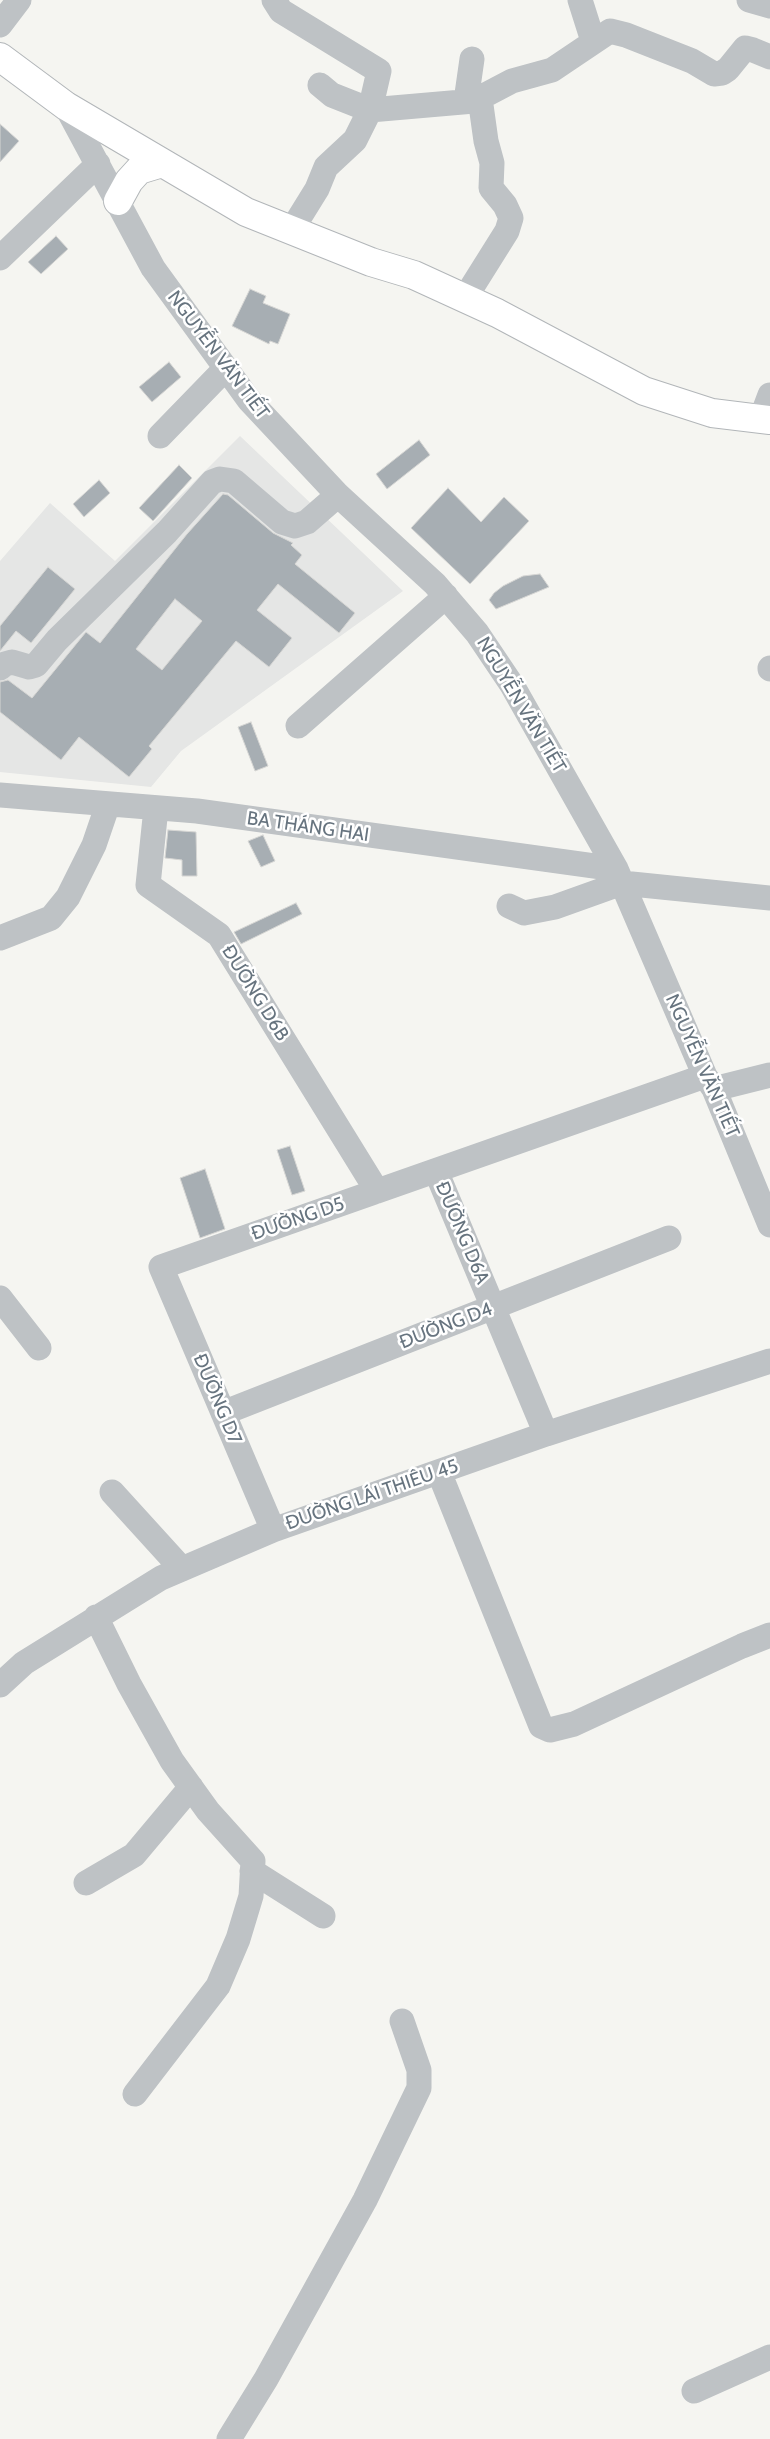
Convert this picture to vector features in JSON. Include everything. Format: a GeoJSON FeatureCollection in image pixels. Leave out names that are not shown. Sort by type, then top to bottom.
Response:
{"type":"FeatureCollection","features":[{"type":"Feature","properties":{"kind":"main road"},"geometry":{"type":"LineString","coordinates":[[0,57],[66,106],[246,212],[291,232],[371,262],[414,275],[497,313],[644,391],[712,413],[767,411]]}},
{"type":"Feature","properties":{"kind":"main road"},"geometry":{"type":"LineString","coordinates":[[118,201],[129,181],[139,170],[162,163]]}},
{"type":"Feature","properties":{"kind":"street"},"geometry":{"type":"LineString","coordinates":[[0,25],[20,0]]}},
{"type":"Feature","properties":{"kind":"street"},"geometry":{"type":"LineString","coordinates":[[274,0],[281,11],[379,71],[370,110],[356,140],[326,167],[317,190],[291,232]]}},
{"type":"Feature","properties":{"kind":"street"},"geometry":{"type":"LineString","coordinates":[[580,0],[593,41]]}},
{"type":"Feature","properties":{"kind":"street"},"geometry":{"type":"LineString","coordinates":[[749,0],[770,6]]}},
{"type":"Feature","properties":{"kind":"street"},"geometry":{"type":"LineString","coordinates":[[320,85],[332,95],[370,110],[473,99],[512,81],[552,70],[610,31],[626,35],[692,61],[714,74],[722,73],[728,69],[745,48],[770,57]]}},
{"type":"Feature","properties":{"kind":"street"},"geometry":{"type":"LineString","coordinates":[[465,298],[507,231],[511,218],[505,205],[491,188],[492,163],[473,99],[472,59]]}},
{"type":"Feature","properties":{"kind":"street","name":"NGUYỄN VĂN TIẾT"},"geometry":{"type":"LineString","coordinates":[[66,106],[153,268],[249,400],[338,495],[446,596],[478,633],[512,685],[619,876],[770,1225]]}},
{"type":"Feature","properties":{"kind":"street"},"geometry":{"type":"LineString","coordinates":[[0,258],[98,164]]}},
{"type":"Feature","properties":{"kind":"street"},"geometry":{"type":"LineString","coordinates":[[160,436],[226,368]]}},
{"type":"Feature","properties":{"kind":"street"},"geometry":{"type":"LineString","coordinates":[[0,668],[12,662],[29,667],[36,665],[57,640],[167,532],[212,482],[220,479],[234,481],[282,522],[294,526],[307,522],[338,495]]}},
{"type":"Feature","properties":{"kind":"street"},"geometry":{"type":"LineString","coordinates":[[298,726],[446,596]]}},
{"type":"Feature","properties":{"kind":"street","name":"BA THÁNG HAI"},"geometry":{"type":"LineString","coordinates":[[0,795],[207,812],[770,898]]}},
{"type":"Feature","properties":{"kind":"street"},"geometry":{"type":"LineString","coordinates":[[0,938],[51,918],[68,897],[94,845],[108,804]]}},
{"type":"Feature","properties":{"kind":"street","name":"ĐƯỜNG D6B"},"geometry":{"type":"LineString","coordinates":[[156,808],[148,885],[219,935],[377,1191]]}},
{"type":"Feature","properties":{"kind":"street"},"geometry":{"type":"LineString","coordinates":[[509,906],[524,913],[555,907],[619,876]]}},
{"type":"Feature","properties":{"kind":"street","name":"ĐƯỜNG D5"},"geometry":{"type":"LineString","coordinates":[[161,1267],[436,1171],[709,1083],[770,1075]]}},
{"type":"Feature","properties":{"kind":"street","name":"ĐƯỜNG D6A"},"geometry":{"type":"LineString","coordinates":[[436,1171],[546,1434]]}},
{"type":"Feature","properties":{"kind":"street","name":"ĐƯỜNG D4"},"geometry":{"type":"LineString","coordinates":[[223,1413],[669,1238]]}},
{"type":"Feature","properties":{"kind":"street","name":"ĐƯỜNG D7"},"geometry":{"type":"LineString","coordinates":[[161,1267],[273,1530]]}},
{"type":"Feature","properties":{"kind":"street"},"geometry":{"type":"LineString","coordinates":[[0,1298],[39,1348]]}},
{"type":"Feature","properties":{"kind":"street","name":"ĐƯỜNG LÁI THIÊU 45"},"geometry":{"type":"LineString","coordinates":[[0,1685],[24,1663],[161,1578],[273,1530],[546,1434],[770,1361]]}},
{"type":"Feature","properties":{"kind":"street"},"geometry":{"type":"LineString","coordinates":[[439,1472],[541,1726],[550,1730],[574,1724],[742,1646],[770,1635]]}},
{"type":"Feature","properties":{"kind":"street"},"geometry":{"type":"LineString","coordinates":[[112,1492],[182,1569]]}},
{"type":"Feature","properties":{"kind":"street"},"geometry":{"type":"LineString","coordinates":[[96,1617],[172,1761],[208,1811],[253,1860],[251,1896],[238,1939],[218,1986],[136,2094]]}},
{"type":"Feature","properties":{"kind":"street"},"geometry":{"type":"LineString","coordinates":[[86,1883],[134,1855],[191,1787]]}},
{"type":"Feature","properties":{"kind":"street"},"geometry":{"type":"LineString","coordinates":[[252,1871],[323,1916]]}},
{"type":"Feature","properties":{"kind":"street"},"geometry":{"type":"LineString","coordinates":[[229,2439],[266,2379],[365,2200],[419,2088],[419,2070],[402,2021]]}},
{"type":"Feature","properties":{"kind":"street"},"geometry":{"type":"LineString","coordinates":[[694,2391],[770,2357]]}},
{"type":"Feature","properties":{"kind":"shaded area"},"geometry":{"type":"Polygon","coordinates":[[[240,436],[403,591],[181,751],[151,787],[0,772],[0,561],[50,503],[115,561],[240,436]]]}},
{"type":"Feature","properties":{"kind":"building"},"geometry":{"type":"Polygon","coordinates":[[[0,124],[19,141],[0,162],[0,124]]]}},
{"type":"Feature","properties":{"kind":"building"},"geometry":{"type":"Polygon","coordinates":[[[56,236],[68,249],[41,274],[28,262],[56,236]]]}},
{"type":"Feature","properties":{"kind":"building"},"geometry":{"type":"Polygon","coordinates":[[[250,289],[266,296],[263,303],[290,314],[278,344],[270,341],[269,344],[232,326],[250,289]]]}},
{"type":"Feature","properties":{"kind":"building"},"geometry":{"type":"Polygon","coordinates":[[[169,362],[181,377],[152,402],[139,387],[169,362]]]}},
{"type":"Feature","properties":{"kind":"building"},"geometry":{"type":"Polygon","coordinates":[[[419,440],[430,455],[387,489],[376,474],[419,440]]]}},
{"type":"Feature","properties":{"kind":"building"},"geometry":{"type":"Polygon","coordinates":[[[179,465],[192,478],[153,521],[139,508],[179,465]]]}},
{"type":"Feature","properties":{"kind":"building"},"geometry":{"type":"Polygon","coordinates":[[[99,480],[110,493],[84,517],[73,504],[99,480]]]}},
{"type":"Feature","properties":{"kind":"building"},"geometry":{"type":"Polygon","coordinates":[[[448,488],[481,522],[504,497],[529,521],[470,584],[411,528],[448,488]]]}},
{"type":"Feature","properties":{"kind":"building"},"geometry":{"type":"Polygon","coordinates":[[[223,494],[228,495],[273,533],[293,543],[291,545],[302,555],[295,564],[355,613],[339,633],[278,584],[257,610],[292,638],[269,667],[236,641],[149,746],[152,749],[129,777],[79,737],[61,760],[0,712],[0,682],[8,680],[32,698],[86,632],[100,643],[187,534],[223,494]],[[175,599],[136,649],[162,670],[202,621],[175,599]]]}},
{"type":"Feature","properties":{"kind":"building"},"geometry":{"type":"Polygon","coordinates":[[[48,567],[75,589],[31,643],[16,631],[0,651],[0,626],[48,567]]]}},
{"type":"Feature","properties":{"kind":"building"},"geometry":{"type":"Polygon","coordinates":[[[540,574],[549,587],[496,609],[489,600],[503,586],[523,576],[540,574]]]}},
{"type":"Feature","properties":{"kind":"building"},"geometry":{"type":"Polygon","coordinates":[[[251,722],[268,766],[255,771],[238,727],[251,722]]]}},
{"type":"Feature","properties":{"kind":"building"},"geometry":{"type":"Polygon","coordinates":[[[168,830],[196,832],[197,876],[182,876],[182,860],[165,858],[168,830]]]}},
{"type":"Feature","properties":{"kind":"building"},"geometry":{"type":"Polygon","coordinates":[[[263,835],[275,861],[261,867],[248,841],[263,835]]]}},
{"type":"Feature","properties":{"kind":"building"},"geometry":{"type":"Polygon","coordinates":[[[296,903],[302,914],[241,944],[234,932],[296,903]]]}},
{"type":"Feature","properties":{"kind":"building"},"geometry":{"type":"Polygon","coordinates":[[[290,1146],[305,1191],[292,1195],[277,1150],[290,1146]]]}},
{"type":"Feature","properties":{"kind":"building"},"geometry":{"type":"Polygon","coordinates":[[[205,1169],[225,1229],[200,1238],[180,1178],[205,1169]]]}}]}
